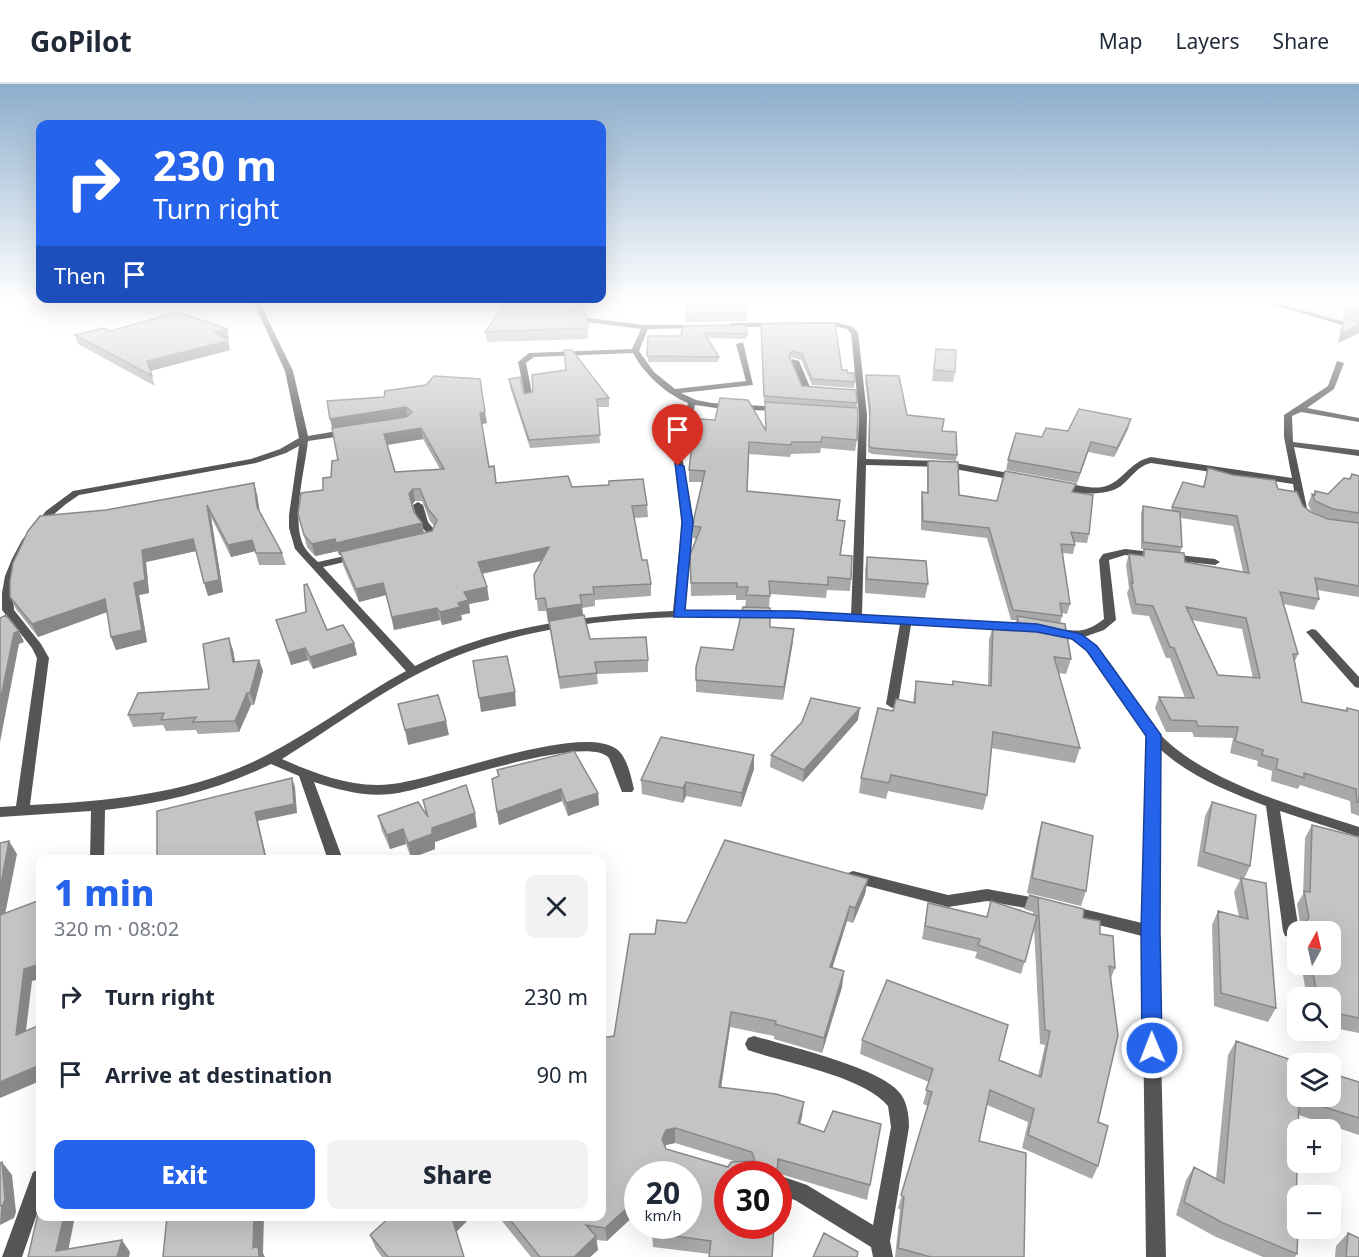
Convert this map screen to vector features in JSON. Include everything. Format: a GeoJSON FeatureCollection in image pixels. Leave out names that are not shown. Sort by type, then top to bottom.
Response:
{"type":"FeatureCollection","features":[{"type":"Feature","properties":{"kind":"street"},"geometry":{"type":"LineString","coordinates":[[281,354],[289,371],[304,440],[294,528],[300,549],[413,671]]}},
{"type":"Feature","properties":{"kind":"street"},"geometry":{"type":"LineString","coordinates":[[529,398],[522,362],[525,358],[532,355],[564,354]]}},
{"type":"Feature","properties":{"kind":"street"},"geometry":{"type":"LineString","coordinates":[[636,354],[639,361],[648,370],[692,402],[794,410]]}},
{"type":"Feature","properties":{"kind":"street"},"geometry":{"type":"LineString","coordinates":[[676,391],[750,383],[742,354]]}},
{"type":"Feature","properties":{"kind":"street"},"geometry":{"type":"LineString","coordinates":[[856,354],[862,415],[856,618]]}},
{"type":"Feature","properties":{"kind":"street"},"geometry":{"type":"LineString","coordinates":[[795,361],[807,390],[829,393]]}},
{"type":"Feature","properties":{"kind":"street"},"geometry":{"type":"LineString","coordinates":[[1314,520],[1302,512],[1291,444],[1284,423],[1288,415],[1331,387],[1341,363]]}},
{"type":"Feature","properties":{"kind":"street"},"geometry":{"type":"LineString","coordinates":[[850,393],[861,393]]}},
{"type":"Feature","properties":{"kind":"street"},"geometry":{"type":"LineString","coordinates":[[678,614],[687,522],[678,455],[692,402]]}},
{"type":"Feature","properties":{"kind":"street"},"geometry":{"type":"LineString","coordinates":[[1300,409],[1359,420]]}},
{"type":"Feature","properties":{"kind":"street"},"geometry":{"type":"LineString","coordinates":[[851,414],[862,415]]}},
{"type":"Feature","properties":{"kind":"street"},"geometry":{"type":"LineString","coordinates":[[22,811],[43,658],[4,603],[3,582],[14,550],[43,516],[58,503],[76,493],[253,461],[283,452],[304,440],[362,431]]}},
{"type":"Feature","properties":{"kind":"street"},"geometry":{"type":"LineString","coordinates":[[1291,444],[1359,453]]}},
{"type":"Feature","properties":{"kind":"street"},"geometry":{"type":"LineString","coordinates":[[1045,483],[1090,491],[1108,489],[1139,464],[1151,460],[1297,482]]}},
{"type":"Feature","properties":{"kind":"street"},"geometry":{"type":"LineString","coordinates":[[861,462],[958,466],[1034,481]]}},
{"type":"Feature","properties":{"kind":"street"},"geometry":{"type":"LineString","coordinates":[[411,545],[430,539],[432,536],[423,523],[418,505]]}},
{"type":"Feature","properties":{"kind":"street"},"geometry":{"type":"LineString","coordinates":[[1076,636],[1100,628],[1110,620],[1104,560],[1107,556],[1117,552],[1215,562]]}},
{"type":"Feature","properties":{"kind":"street"},"geometry":{"type":"LineString","coordinates":[[315,566],[368,554]]}},
{"type":"Feature","properties":{"kind":"street"},"geometry":{"type":"LineString","coordinates":[[0,812],[142,801],[192,791],[227,780],[271,759],[413,671],[448,655],[501,638],[615,618],[678,614],[774,614],[1037,628],[1076,636],[1092,649],[1154,735],[1179,756],[1220,780],[1272,802],[1359,832]]}},
{"type":"Feature","properties":{"kind":"street"},"geometry":{"type":"LineString","coordinates":[[892,704],[906,621]]}},
{"type":"Feature","properties":{"kind":"street"},"geometry":{"type":"LineString","coordinates":[[1312,632],[1359,684]]}},
{"type":"Feature","properties":{"kind":"street"},"geometry":{"type":"LineString","coordinates":[[1154,735],[1150,931],[1156,1257]]}},
{"type":"Feature","properties":{"kind":"street"},"geometry":{"type":"LineString","coordinates":[[271,759],[305,775],[350,787],[393,789],[583,744],[596,745],[611,751],[621,768],[627,789]]}},
{"type":"Feature","properties":{"kind":"street"},"geometry":{"type":"LineString","coordinates":[[305,775],[334,855]]}},
{"type":"Feature","properties":{"kind":"street"},"geometry":{"type":"LineString","coordinates":[[1272,802],[1290,921]]}},
{"type":"Feature","properties":{"kind":"street"},"geometry":{"type":"LineString","coordinates":[[97,855],[98,806]]}},
{"type":"Feature","properties":{"kind":"street"},"geometry":{"type":"LineString","coordinates":[[837,873],[948,901],[987,895],[1013,898],[1150,931]]}},
{"type":"Feature","properties":{"kind":"street"},"geometry":{"type":"LineString","coordinates":[[754,1044],[856,1078],[892,1097],[900,1113],[900,1127],[881,1249],[801,1192],[792,1189]]}},
{"type":"Feature","properties":{"kind":"street"},"geometry":{"type":"LineString","coordinates":[[12,1257],[36,1190]]}},
{"type":"Feature","properties":{"kind":"building"},"geometry":{"type":"Polygon","coordinates":[[[110,354],[176,354],[147,361],[152,376],[110,354]]]}},
{"type":"Feature","properties":{"kind":"building"},"geometry":{"type":"Polygon","coordinates":[[[564,354],[575,354],[609,398],[597,399],[600,435],[529,440],[509,379],[520,377],[524,394],[533,392],[532,375],[566,370],[564,354]]]}},
{"type":"Feature","properties":{"kind":"building"},"geometry":{"type":"Polygon","coordinates":[[[647,354],[717,354],[719,357],[647,356],[647,354]]]}},
{"type":"Feature","properties":{"kind":"building"},"geometry":{"type":"Polygon","coordinates":[[[762,354],[790,354],[789,356],[802,386],[856,390],[857,403],[764,396],[762,354]]]}},
{"type":"Feature","properties":{"kind":"building"},"geometry":{"type":"Polygon","coordinates":[[[802,354],[840,354],[842,370],[854,373],[855,382],[812,379],[802,354]]]}},
{"type":"Feature","properties":{"kind":"building"},"geometry":{"type":"Polygon","coordinates":[[[936,354],[956,354],[955,372],[934,370],[936,354]]]}},
{"type":"Feature","properties":{"kind":"building"},"geometry":{"type":"Polygon","coordinates":[[[866,375],[899,376],[907,415],[944,419],[942,431],[956,432],[957,455],[869,446],[870,409],[866,375]]]}},
{"type":"Feature","properties":{"kind":"building"},"geometry":{"type":"Polygon","coordinates":[[[434,376],[480,379],[485,412],[480,413],[489,467],[494,466],[496,483],[568,476],[572,487],[609,485],[609,481],[643,479],[647,505],[632,506],[642,560],[647,560],[651,584],[593,587],[594,594],[580,595],[582,604],[547,609],[545,598],[536,599],[534,575],[549,547],[478,562],[487,587],[464,592],[468,600],[458,603],[460,607],[440,612],[437,608],[392,617],[383,583],[356,589],[340,552],[432,531],[437,520],[428,509],[420,489],[413,489],[409,494],[414,512],[422,523],[336,543],[335,539],[312,544],[304,535],[298,514],[301,493],[323,490],[323,478],[331,477],[332,461],[338,460],[332,428],[406,417],[412,412],[406,407],[330,419],[327,401],[384,397],[385,391],[426,385],[434,376]],[[421,428],[384,434],[395,472],[444,469],[421,428]]]}},
{"type":"Feature","properties":{"kind":"building"},"geometry":{"type":"Polygon","coordinates":[[[720,398],[748,400],[766,431],[765,402],[858,408],[857,440],[822,437],[821,442],[792,442],[791,445],[749,442],[747,491],[840,500],[837,520],[845,521],[840,555],[852,556],[851,579],[828,577],[828,585],[769,581],[770,596],[746,595],[748,587],[737,587],[737,583],[691,583],[690,555],[701,527],[693,526],[694,518],[705,471],[689,470],[692,445],[700,419],[715,420],[720,398]]]}},
{"type":"Feature","properties":{"kind":"building"},"geometry":{"type":"Polygon","coordinates":[[[1079,409],[1131,419],[1117,448],[1091,442],[1080,473],[1008,460],[1016,433],[1042,437],[1046,428],[1068,431],[1079,409]]]}},
{"type":"Feature","properties":{"kind":"building"},"geometry":{"type":"Polygon","coordinates":[[[928,461],[958,462],[959,495],[997,501],[1005,471],[1076,484],[1072,492],[1093,495],[1089,534],[1071,532],[1075,545],[1061,544],[1070,604],[1060,603],[1062,616],[1013,610],[989,528],[923,521],[922,492],[928,493],[928,461]]]}},
{"type":"Feature","properties":{"kind":"building"},"geometry":{"type":"Polygon","coordinates":[[[1208,468],[1233,475],[1275,480],[1278,489],[1297,492],[1303,506],[1311,512],[1328,519],[1359,523],[1359,586],[1315,578],[1319,599],[1280,592],[1298,654],[1293,654],[1302,702],[1347,711],[1347,708],[1359,711],[1359,802],[1357,802],[1356,789],[1304,773],[1304,778],[1276,769],[1278,759],[1262,755],[1263,750],[1235,741],[1238,727],[1198,726],[1196,721],[1171,720],[1159,697],[1194,698],[1174,648],[1170,647],[1153,606],[1136,604],[1131,582],[1133,583],[1129,554],[1144,556],[1144,549],[1184,553],[1185,562],[1249,573],[1237,516],[1172,507],[1183,482],[1204,487],[1208,468]],[[1186,607],[1218,675],[1260,678],[1246,618],[1186,607]]]}},
{"type":"Feature","properties":{"kind":"building"},"geometry":{"type":"Polygon","coordinates":[[[1352,474],[1359,476],[1359,513],[1333,509],[1315,501],[1312,494],[1315,495],[1315,491],[1328,494],[1344,478],[1350,479],[1352,474]]]}},
{"type":"Feature","properties":{"kind":"building"},"geometry":{"type":"Polygon","coordinates":[[[254,483],[257,507],[282,553],[256,553],[252,540],[228,545],[207,505],[219,580],[204,583],[193,539],[142,550],[145,580],[134,583],[142,630],[111,637],[105,599],[32,624],[10,597],[13,563],[28,531],[40,516],[106,510],[254,483]]]}},
{"type":"Feature","properties":{"kind":"building"},"geometry":{"type":"Polygon","coordinates":[[[1143,506],[1180,512],[1182,547],[1143,542],[1143,506]]]}},
{"type":"Feature","properties":{"kind":"building"},"geometry":{"type":"Polygon","coordinates":[[[867,557],[926,561],[928,584],[867,579],[867,557]]]}},
{"type":"Feature","properties":{"kind":"building"},"geometry":{"type":"Polygon","coordinates":[[[307,584],[327,630],[343,625],[354,643],[310,657],[305,648],[288,653],[276,620],[306,612],[304,585],[307,584]]]}},
{"type":"Feature","properties":{"kind":"building"},"geometry":{"type":"Polygon","coordinates":[[[743,607],[770,608],[770,627],[794,629],[784,687],[696,680],[696,667],[701,647],[733,650],[743,607]]]}},
{"type":"Feature","properties":{"kind":"building"},"geometry":{"type":"Polygon","coordinates":[[[6,615],[19,631],[14,633],[0,702],[0,618],[6,615]]]}},
{"type":"Feature","properties":{"kind":"building"},"geometry":{"type":"Polygon","coordinates":[[[584,615],[590,639],[646,637],[648,660],[595,662],[597,673],[559,677],[549,621],[584,615]]]}},
{"type":"Feature","properties":{"kind":"building"},"geometry":{"type":"Polygon","coordinates":[[[1017,616],[1065,624],[1071,659],[1054,657],[1080,748],[993,732],[987,795],[891,775],[889,783],[861,778],[878,708],[893,711],[896,699],[915,703],[916,681],[953,685],[953,681],[991,686],[993,625],[1020,629],[1017,616]]]}},
{"type":"Feature","properties":{"kind":"building"},"geometry":{"type":"Polygon","coordinates":[[[229,638],[233,662],[259,660],[250,693],[247,693],[235,721],[193,722],[196,717],[161,720],[164,713],[128,715],[138,693],[209,689],[203,644],[229,638]]]}},
{"type":"Feature","properties":{"kind":"building"},"geometry":{"type":"Polygon","coordinates":[[[507,656],[515,692],[479,698],[473,661],[507,656]]]}},
{"type":"Feature","properties":{"kind":"building"},"geometry":{"type":"Polygon","coordinates":[[[438,695],[446,721],[405,730],[398,704],[438,695]]]}},
{"type":"Feature","properties":{"kind":"building"},"geometry":{"type":"Polygon","coordinates":[[[811,698],[860,708],[804,770],[771,755],[802,722],[811,698]]]}},
{"type":"Feature","properties":{"kind":"building"},"geometry":{"type":"Polygon","coordinates":[[[661,737],[754,755],[742,793],[686,782],[683,788],[641,780],[661,737]]]}},
{"type":"Feature","properties":{"kind":"building"},"geometry":{"type":"Polygon","coordinates":[[[574,751],[598,793],[566,803],[561,789],[497,812],[492,779],[499,776],[497,770],[574,751]]]}},
{"type":"Feature","properties":{"kind":"building"},"geometry":{"type":"Polygon","coordinates":[[[292,778],[294,804],[255,812],[265,855],[157,855],[157,811],[292,778]]]}},
{"type":"Feature","properties":{"kind":"building"},"geometry":{"type":"Polygon","coordinates":[[[466,785],[475,813],[432,828],[432,834],[408,843],[403,829],[387,835],[378,816],[418,802],[428,817],[423,800],[466,785]]]}},
{"type":"Feature","properties":{"kind":"building"},"geometry":{"type":"Polygon","coordinates":[[[1212,802],[1256,815],[1250,866],[1204,852],[1212,802]]]}},
{"type":"Feature","properties":{"kind":"building"},"geometry":{"type":"Polygon","coordinates":[[[1042,822],[1093,836],[1086,891],[1032,878],[1042,822]]]}},
{"type":"Feature","properties":{"kind":"building"},"geometry":{"type":"Polygon","coordinates":[[[1312,825],[1359,837],[1359,1018],[1341,1014],[1341,987],[1316,987],[1313,975],[1341,975],[1341,921],[1306,921],[1309,918],[1304,891],[1310,892],[1312,825]]]}},
{"type":"Feature","properties":{"kind":"building"},"geometry":{"type":"Polygon","coordinates":[[[725,840],[868,879],[855,908],[850,906],[830,967],[844,971],[824,1038],[775,1024],[776,1021],[731,1012],[719,1087],[776,1094],[804,1102],[798,1123],[824,1132],[833,1111],[881,1124],[870,1185],[792,1163],[792,1161],[778,1159],[778,1161],[755,1161],[752,1152],[675,1128],[666,1130],[662,1139],[666,1149],[714,1163],[714,1239],[773,1239],[772,1257],[709,1257],[711,1241],[696,1239],[702,1239],[702,1161],[624,1161],[624,1211],[605,1228],[586,1225],[596,1236],[574,1257],[540,1257],[511,1221],[606,1221],[606,1037],[614,1036],[630,934],[655,934],[657,920],[686,923],[725,840]]]}},
{"type":"Feature","properties":{"kind":"building"},"geometry":{"type":"Polygon","coordinates":[[[9,841],[0,889],[0,843],[9,841]]]}},
{"type":"Feature","properties":{"kind":"building"},"geometry":{"type":"Polygon","coordinates":[[[1241,878],[1266,883],[1276,1008],[1221,993],[1218,911],[1248,919],[1241,878]]]}},
{"type":"Feature","properties":{"kind":"building"},"geometry":{"type":"Polygon","coordinates":[[[1029,895],[1084,909],[1083,918],[1100,921],[1100,934],[1113,936],[1115,968],[1109,966],[1118,1035],[1098,1122],[1108,1126],[1098,1166],[1028,1135],[1034,1109],[990,1090],[979,1141],[1026,1153],[1024,1257],[931,1257],[898,1248],[904,1197],[901,1195],[932,1092],[926,1090],[933,1069],[862,1040],[887,980],[1008,1025],[999,1060],[1041,1077],[1050,1031],[1045,1030],[1038,898],[1029,895]]]}},
{"type":"Feature","properties":{"kind":"building"},"geometry":{"type":"Polygon","coordinates":[[[991,901],[1037,916],[1025,962],[978,945],[980,939],[925,926],[928,903],[987,917],[991,901]]]}},
{"type":"Feature","properties":{"kind":"building"},"geometry":{"type":"Polygon","coordinates":[[[36,902],[36,965],[24,969],[16,1035],[36,1027],[36,1067],[0,1082],[0,915],[36,902]]]}},
{"type":"Feature","properties":{"kind":"building"},"geometry":{"type":"Polygon","coordinates":[[[1236,1041],[1287,1059],[1287,1107],[1299,1107],[1298,1119],[1287,1119],[1287,1173],[1297,1173],[1297,1185],[1287,1185],[1287,1239],[1297,1239],[1297,1254],[1223,1223],[1184,1202],[1194,1167],[1224,1183],[1236,1041]]]}},
{"type":"Feature","properties":{"kind":"building"},"geometry":{"type":"Polygon","coordinates":[[[1341,1076],[1359,1082],[1359,1118],[1324,1107],[1341,1107],[1341,1076]]]}},
{"type":"Feature","properties":{"kind":"building"},"geometry":{"type":"Polygon","coordinates":[[[2,1162],[5,1199],[3,1205],[0,1206],[0,1163],[2,1162]]]}},
{"type":"Feature","properties":{"kind":"building"},"geometry":{"type":"Polygon","coordinates":[[[36,1221],[63,1221],[56,1251],[122,1240],[117,1257],[28,1257],[36,1221]]]}},
{"type":"Feature","properties":{"kind":"building"},"geometry":{"type":"Polygon","coordinates":[[[167,1221],[254,1221],[253,1248],[258,1246],[259,1257],[163,1257],[167,1221]]]}},
{"type":"Feature","properties":{"kind":"building"},"geometry":{"type":"Polygon","coordinates":[[[385,1221],[453,1221],[464,1257],[388,1257],[370,1235],[385,1221]]]}},
{"type":"Feature","properties":{"kind":"building"},"geometry":{"type":"Polygon","coordinates":[[[824,1233],[858,1252],[857,1257],[813,1257],[824,1233]]]}},
{"type":"Feature","properties":{"kind":"building"},"geometry":{"type":"Polygon","coordinates":[[[1348,1233],[1359,1238],[1359,1257],[1346,1257],[1348,1233]]]}},
{"type":"Feature","properties":{"kind":"route"},"geometry":{"type":"LineString","coordinates":[[678,466],[687,522],[678,614],[795,615],[1037,628],[1076,636],[1092,649],[1154,735],[1150,931],[1152,1048]]}}]}
